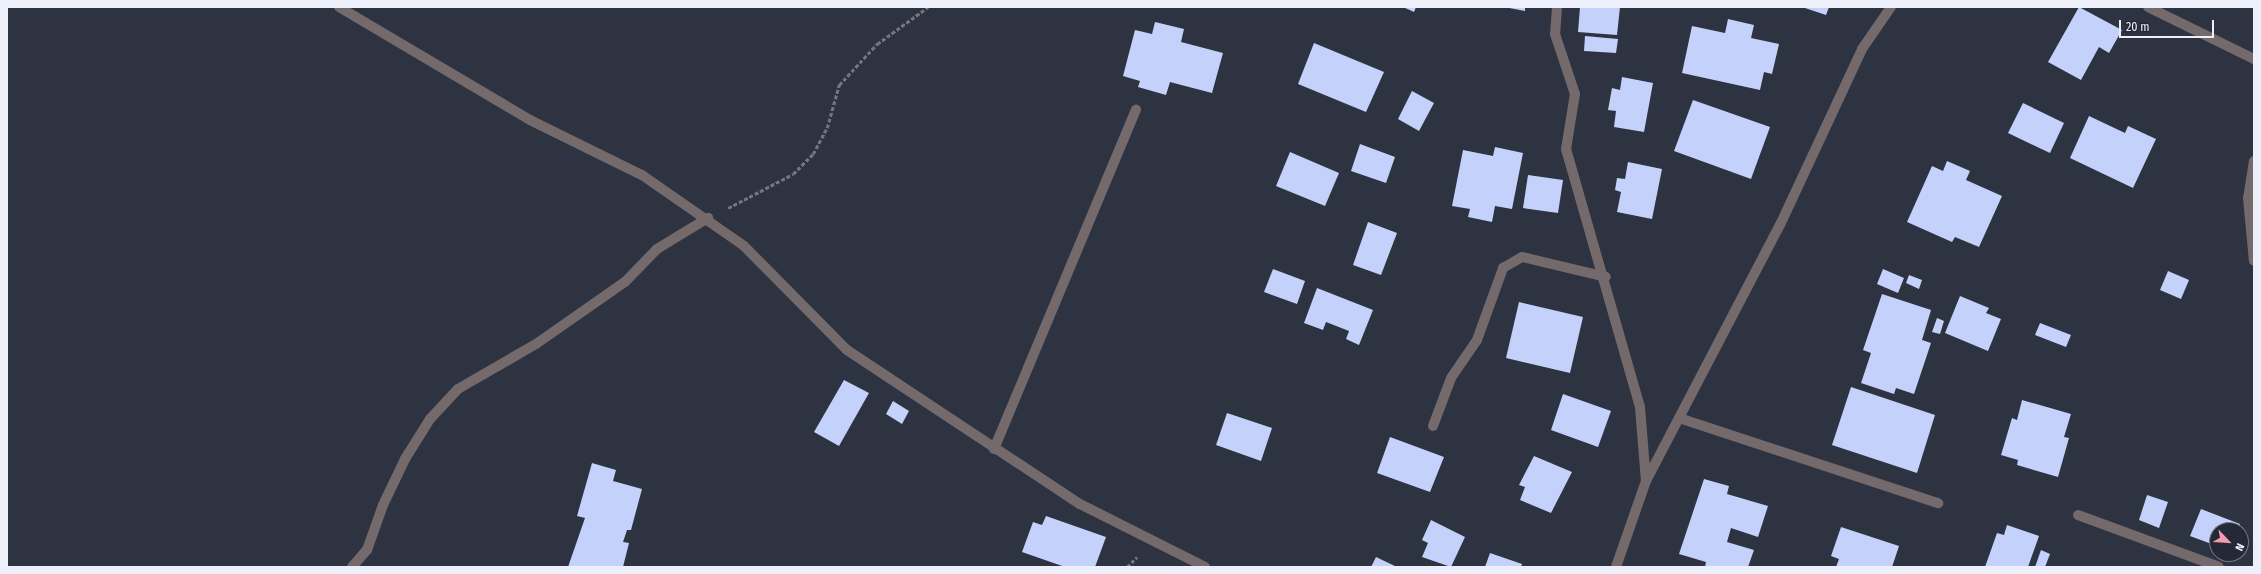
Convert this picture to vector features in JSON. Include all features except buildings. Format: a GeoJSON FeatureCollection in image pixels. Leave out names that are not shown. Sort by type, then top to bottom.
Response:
{"type":"FeatureCollection","features":[{"type":"Feature","properties":{"kind":"street"},"geometry":{"type":"LineString","coordinates":[[339,7],[530,120],[642,175],[708,218],[744,246],[847,350],[994,449],[1080,504],[1205,567]]}},
{"type":"Feature","properties":{"kind":"street"},"geometry":{"type":"LineString","coordinates":[[1557,7],[1555,34],[1575,94],[1566,149],[1606,277],[1640,407],[1646,481]]}},
{"type":"Feature","properties":{"kind":"street"},"geometry":{"type":"LineString","coordinates":[[1616,567],[1646,481],[1781,223],[1862,49],[1891,7]]}},
{"type":"Feature","properties":{"kind":"street"},"geometry":{"type":"LineString","coordinates":[[2148,7],[2254,59]]}},
{"type":"Feature","properties":{"kind":"street"},"geometry":{"type":"LineString","coordinates":[[994,449],[1136,110]]}},
{"type":"Feature","properties":{"kind":"street"},"geometry":{"type":"LineString","coordinates":[[2254,161],[2248,198],[2254,261]]}},
{"type":"Feature","properties":{"kind":"street"},"geometry":{"type":"LineString","coordinates":[[352,567],[367,550],[383,505],[405,459],[430,419],[458,389],[536,344],[625,282],[657,248],[708,218]]}},
{"type":"Feature","properties":{"kind":"street"},"geometry":{"type":"LineString","coordinates":[[1433,426],[1451,378],[1477,340],[1503,268],[1522,257],[1606,277]]}},
{"type":"Feature","properties":{"kind":"street"},"geometry":{"type":"LineString","coordinates":[[1678,418],[1938,503]]}},
{"type":"Feature","properties":{"kind":"street"},"geometry":{"type":"LineString","coordinates":[[2078,515],[2218,567]]}},
{"type":"Feature","properties":{"kind":"path"},"geometry":{"type":"LineString","coordinates":[[708,218],[793,174],[813,154],[827,128],[839,85],[878,44],[928,7]]}}]}
